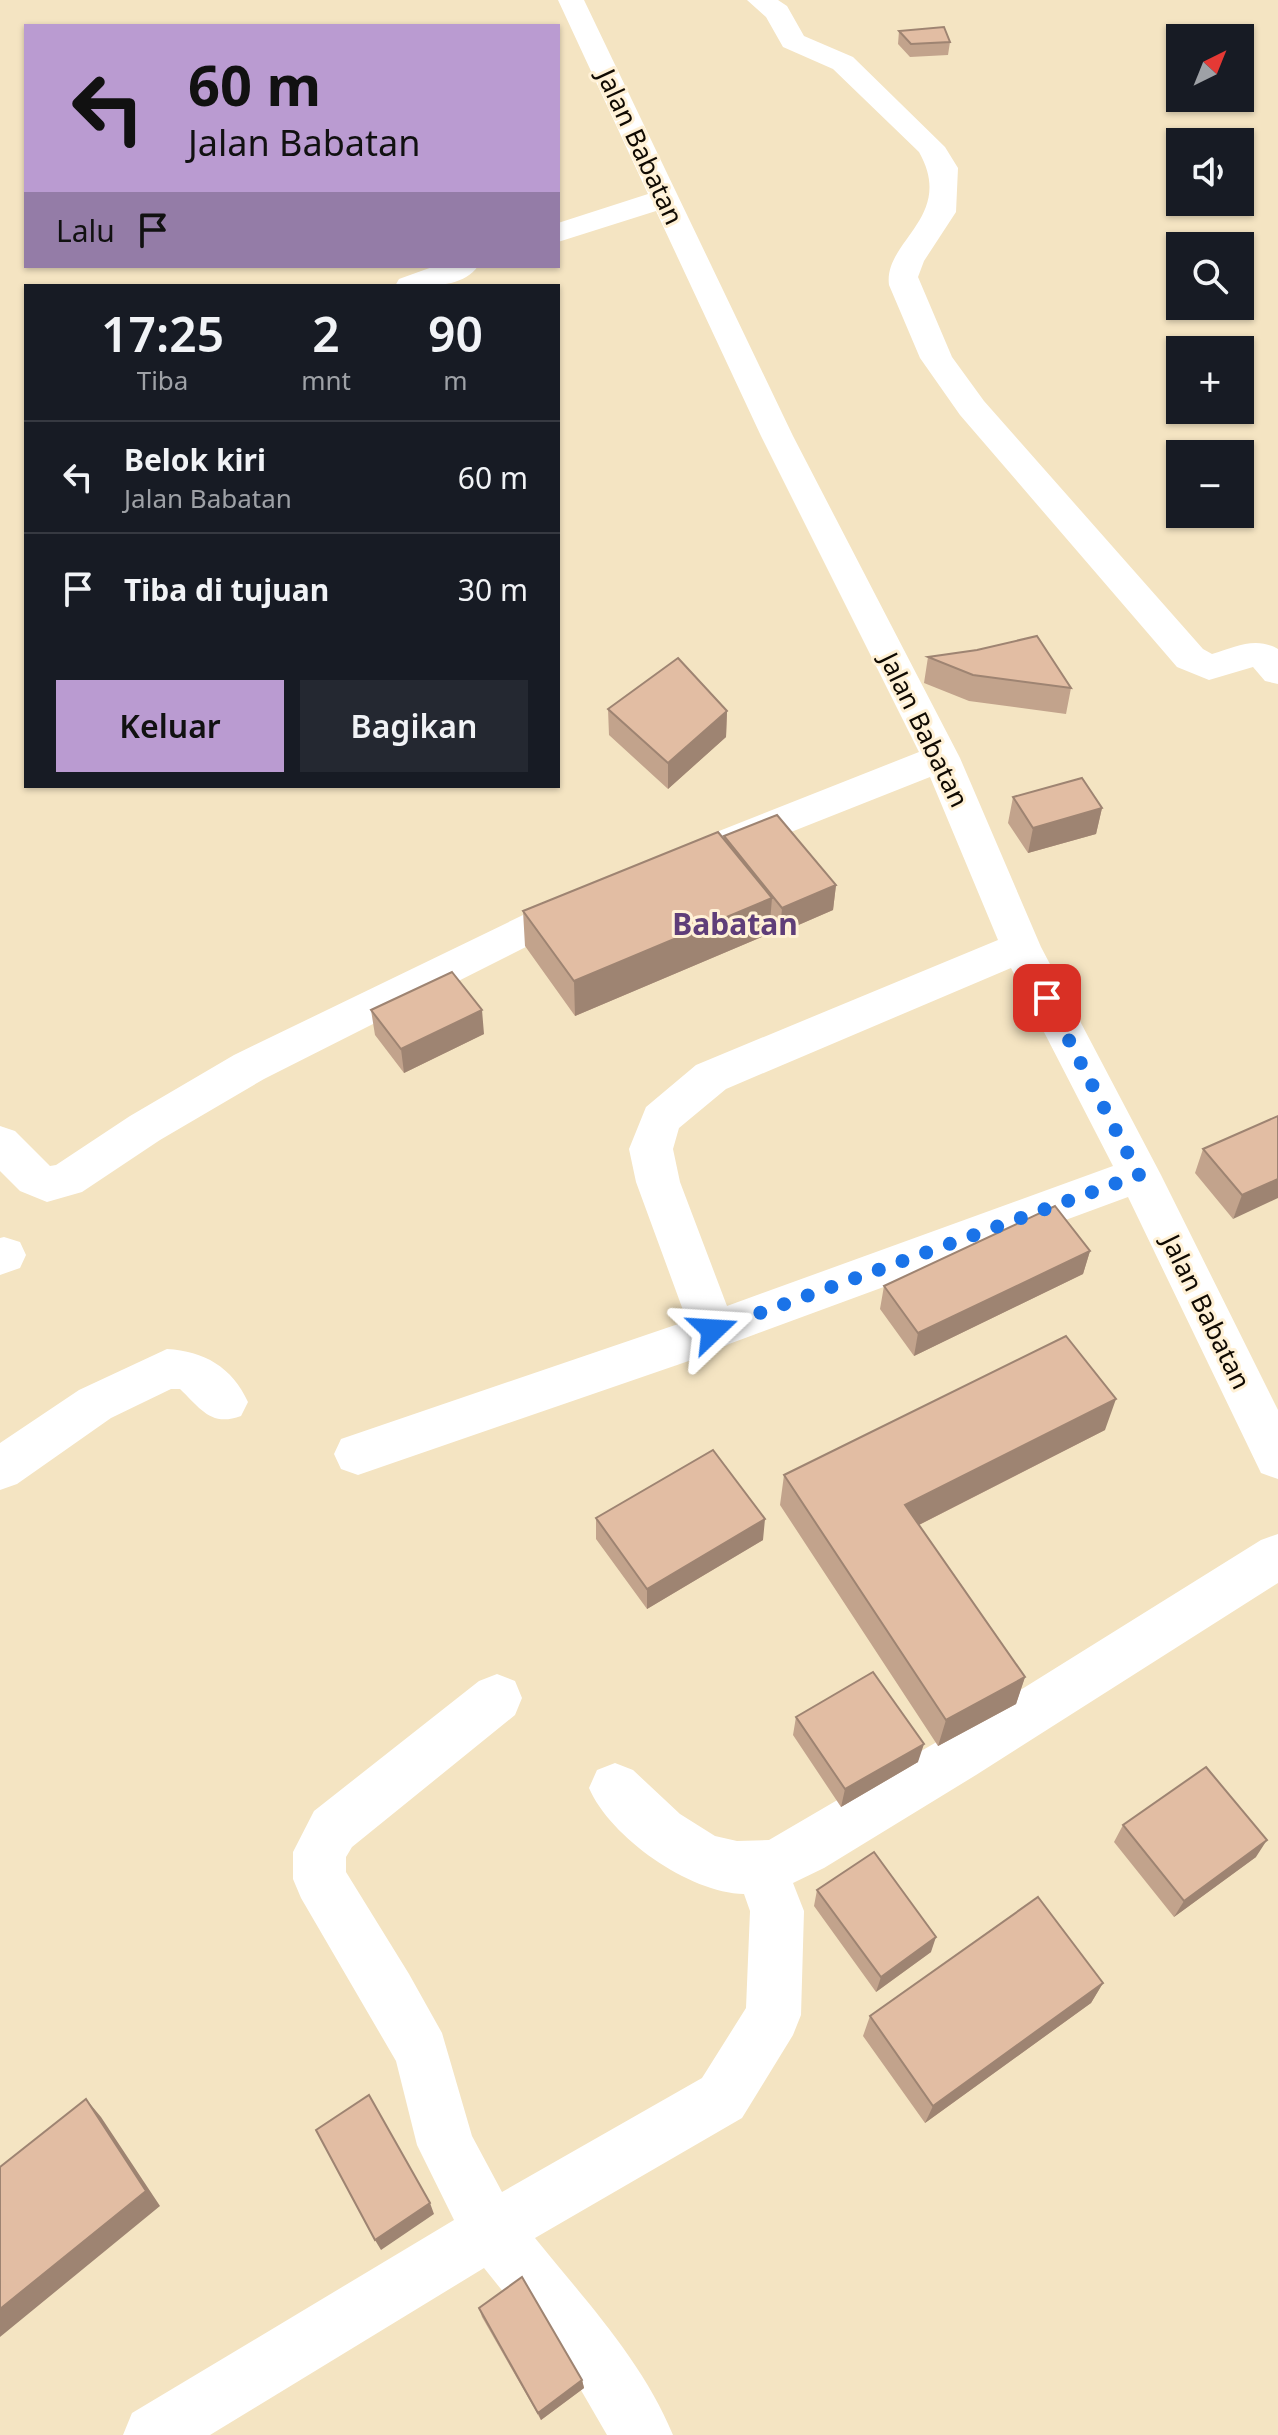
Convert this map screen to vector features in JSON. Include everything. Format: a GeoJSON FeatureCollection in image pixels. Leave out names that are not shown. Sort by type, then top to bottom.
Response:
{"type":"FeatureCollection","features":[{"type":"Feature","properties":{"kind":"street","name":"Jalan Babatan"},"geometry":{"type":"LineString","coordinates":[[571,0],[777,436],[941,758],[1021,947],[1139,1175],[1278,1458]]}},
{"type":"Feature","properties":{"kind":"street"},"geometry":{"type":"LineString","coordinates":[[760,0],[777,12],[793,41],[843,63],[931,147],[940,160],[943,168],[941,212],[909,261],[904,285],[936,358],[972,408],[1190,658],[1209,668],[1257,653],[1271,661],[1278,672]]}},
{"type":"Feature","properties":{"kind":"street"},"geometry":{"type":"LineString","coordinates":[[560,232],[664,198]]}},
{"type":"Feature","properties":{"kind":"street"},"geometry":{"type":"LineString","coordinates":[[415,284],[458,268]]}},
{"type":"Feature","properties":{"kind":"street"},"geometry":{"type":"LineString","coordinates":[[689,859],[941,758]]}},
{"type":"Feature","properties":{"kind":"street"},"geometry":{"type":"LineString","coordinates":[[0,1143],[35,1179],[47,1184],[67,1180],[145,1128],[249,1067],[571,906],[615,889]]}},
{"type":"Feature","properties":{"kind":"street"},"geometry":{"type":"LineString","coordinates":[[713,1330],[658,1182],[651,1149],[661,1119],[711,1077],[1021,947]]}},
{"type":"Feature","properties":{"kind":"street"},"geometry":{"type":"LineString","coordinates":[[358,1454],[693,1340],[713,1330],[1139,1175]]}},
{"type":"Feature","properties":{"kind":"street"},"geometry":{"type":"LineString","coordinates":[[0,1469],[95,1404],[167,1369],[191,1370],[225,1402]]}},
{"type":"Feature","properties":{"kind":"street"},"geometry":{"type":"LineString","coordinates":[[615,1788],[646,1821],[689,1851],[729,1867],[761,1868],[788,1858],[903,1792],[1278,1556]]}},
{"type":"Feature","properties":{"kind":"street"},"geometry":{"type":"LineString","coordinates":[[497,1698],[333,1829],[319,1852],[320,1879],[390,1993],[422,2053],[446,2145],[491,2231],[599,2364],[642,2435]]}},
{"type":"Feature","properties":{"kind":"street"},"geometry":{"type":"LineString","coordinates":[[154,2435],[491,2231],[722,2098],[773,2015],[778,1966],[777,1911],[761,1868]]}},
{"type":"Feature","properties":{"kind":"building"},"geometry":{"type":"Polygon","coordinates":[[[944,27],[950,42],[911,44],[899,31],[944,27]]]}},
{"type":"Feature","properties":{"kind":"building"},"geometry":{"type":"Polygon","coordinates":[[[1037,636],[1071,688],[973,675],[928,657],[977,650],[1037,636]]]}},
{"type":"Feature","properties":{"kind":"building"},"geometry":{"type":"Polygon","coordinates":[[[678,658],[727,711],[668,763],[608,709],[678,658]]]}},
{"type":"Feature","properties":{"kind":"building"},"geometry":{"type":"Polygon","coordinates":[[[1082,778],[1102,808],[1033,828],[1013,797],[1082,778]]]}},
{"type":"Feature","properties":{"kind":"building"},"geometry":{"type":"Polygon","coordinates":[[[777,815],[836,885],[782,908],[724,836],[777,815]]]}},
{"type":"Feature","properties":{"kind":"building"},"geometry":{"type":"Polygon","coordinates":[[[718,832],[772,898],[574,981],[523,911],[718,832]]]}},
{"type":"Feature","properties":{"kind":"building"},"geometry":{"type":"Polygon","coordinates":[[[452,972],[482,1010],[401,1049],[371,1010],[452,972]]]}},
{"type":"Feature","properties":{"kind":"building"},"geometry":{"type":"Polygon","coordinates":[[[1278,1116],[1278,1179],[1242,1195],[1203,1149],[1278,1116]]]}},
{"type":"Feature","properties":{"kind":"building"},"geometry":{"type":"Polygon","coordinates":[[[1055,1206],[1090,1251],[918,1333],[884,1286],[1055,1206]]]}},
{"type":"Feature","properties":{"kind":"building"},"geometry":{"type":"Polygon","coordinates":[[[1066,1336],[1116,1399],[905,1505],[1025,1677],[946,1720],[784,1475],[1066,1336]]]}},
{"type":"Feature","properties":{"kind":"building"},"geometry":{"type":"Polygon","coordinates":[[[713,1450],[765,1519],[647,1589],[596,1518],[713,1450]]]}},
{"type":"Feature","properties":{"kind":"building"},"geometry":{"type":"Polygon","coordinates":[[[873,1672],[924,1744],[845,1789],[796,1717],[873,1672]]]}},
{"type":"Feature","properties":{"kind":"building"},"geometry":{"type":"Polygon","coordinates":[[[1206,1767],[1267,1840],[1184,1901],[1123,1825],[1206,1767]]]}},
{"type":"Feature","properties":{"kind":"building"},"geometry":{"type":"Polygon","coordinates":[[[874,1852],[936,1937],[881,1977],[817,1890],[874,1852]]]}},
{"type":"Feature","properties":{"kind":"building"},"geometry":{"type":"Polygon","coordinates":[[[1038,1897],[1103,1983],[933,2106],[870,2016],[1038,1897]]]}},
{"type":"Feature","properties":{"kind":"building"},"geometry":{"type":"Polygon","coordinates":[[[369,2095],[430,2203],[375,2240],[316,2130],[369,2095]]]}},
{"type":"Feature","properties":{"kind":"building"},"geometry":{"type":"Polygon","coordinates":[[[86,2099],[146,2191],[0,2309],[0,2167],[86,2099]]]}},
{"type":"Feature","properties":{"kind":"building"},"geometry":{"type":"Polygon","coordinates":[[[522,2277],[582,2380],[538,2413],[479,2308],[522,2277]]]}},
{"type":"Feature","properties":{"kind":"district","name":"Babatan"},"geometry":{"type":"Point","coordinates":[735,925]}},
{"type":"Feature","properties":{"kind":"route"},"geometry":{"type":"LineString","coordinates":[[713,1330],[1139,1175],[1047,998]]}}]}
